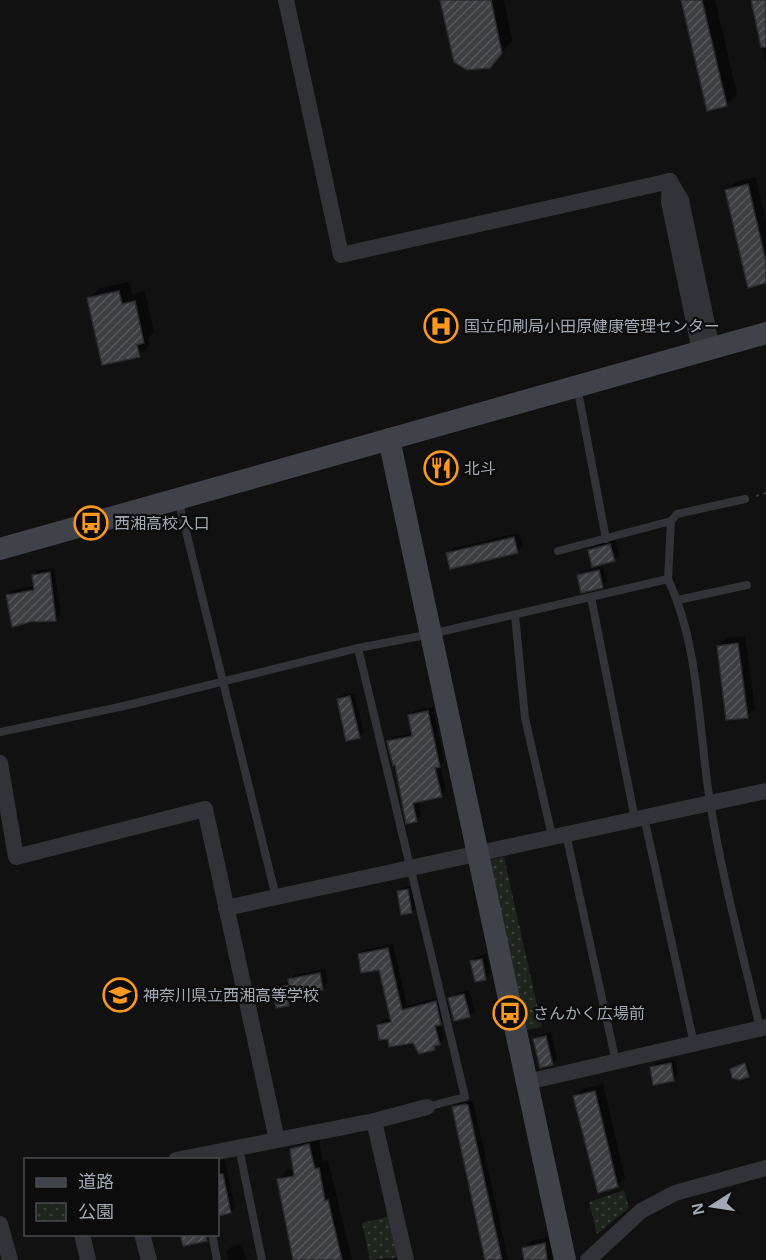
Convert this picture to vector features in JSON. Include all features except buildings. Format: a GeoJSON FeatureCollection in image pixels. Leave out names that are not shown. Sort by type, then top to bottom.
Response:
{"type":"FeatureCollection","features":[{"type":"Feature","properties":{"kind":"street"},"geometry":{"type":"LineString","coordinates":[[286,0],[341,255],[670,181],[681,200],[706,349]]}},
{"type":"Feature","properties":{"kind":"street"},"geometry":{"type":"LineString","coordinates":[[0,549],[766,333]]}},
{"type":"Feature","properties":{"kind":"street"},"geometry":{"type":"LineString","coordinates":[[389,439],[565,1260]]}},
{"type":"Feature","properties":{"kind":"street"},"geometry":{"type":"LineString","coordinates":[[0,764],[8,859],[205,809],[277,1140]]}},
{"type":"Feature","properties":{"kind":"street"},"geometry":{"type":"LineString","coordinates":[[226,908],[766,791]]}},
{"type":"Feature","properties":{"kind":"street"},"geometry":{"type":"LineString","coordinates":[[527,1082],[763,1028]]}},
{"type":"Feature","properties":{"kind":"street"},"geometry":{"type":"LineString","coordinates":[[196,1158],[374,1121],[427,1107]]}},
{"type":"Feature","properties":{"kind":"street"},"geometry":{"type":"LineString","coordinates":[[374,1121],[406,1260]]}},
{"type":"Feature","properties":{"kind":"street"},"geometry":{"type":"LineString","coordinates":[[588,1260],[641,1211],[675,1193],[766,1168]]}},
{"type":"Feature","properties":{"kind":"street"},"geometry":{"type":"LineString","coordinates":[[0,1224],[10,1260]]}},
{"type":"Feature","properties":{"kind":"street"},"geometry":{"type":"LineString","coordinates":[[82,1236],[88,1260]]}},
{"type":"Feature","properties":{"kind":"street"},"geometry":{"type":"LineString","coordinates":[[143,1236],[149,1260]]}},
{"type":"Feature","properties":{"kind":"lane"},"geometry":{"type":"LineString","coordinates":[[577,386],[606,539]]}},
{"type":"Feature","properties":{"kind":"lane"},"geometry":{"type":"LineString","coordinates":[[178,498],[276,897]]}},
{"type":"Feature","properties":{"kind":"lane"},"geometry":{"type":"LineString","coordinates":[[558,551],[671,521],[677,514],[745,499]]}},
{"type":"Feature","properties":{"kind":"lane"},"geometry":{"type":"LineString","coordinates":[[671,521],[668,579],[678,600],[690,646],[710,803],[763,1028]]}},
{"type":"Feature","properties":{"kind":"lane"},"geometry":{"type":"LineString","coordinates":[[0,732],[124,706],[358,648],[431,634],[668,579]]}},
{"type":"Feature","properties":{"kind":"lane"},"geometry":{"type":"LineString","coordinates":[[678,600],[747,585]]}},
{"type":"Feature","properties":{"kind":"lane"},"geometry":{"type":"LineString","coordinates":[[591,597],[640,818],[694,1044]]}},
{"type":"Feature","properties":{"kind":"lane"},"geometry":{"type":"LineString","coordinates":[[515,615],[525,718],[559,835],[616,1062]]}},
{"type":"Feature","properties":{"kind":"lane"},"geometry":{"type":"LineString","coordinates":[[358,648],[465,1097],[427,1107]]}},
{"type":"Feature","properties":{"kind":"lane"},"geometry":{"type":"LineString","coordinates":[[239,1148],[262,1260]]}},
{"type":"Feature","properties":{"kind":"lane"},"geometry":{"type":"LineString","coordinates":[[212,1236],[218,1260]]}},
{"type":"Feature","properties":{"kind":"green space"},"geometry":{"type":"Polygon","coordinates":[[[504,857],[542,1027],[527,1030],[490,860],[504,857]]]}},
{"type":"Feature","properties":{"kind":"green space"},"geometry":{"type":"Polygon","coordinates":[[[624,1190],[629,1208],[597,1234],[589,1202],[624,1190]]]}},
{"type":"Feature","properties":{"kind":"green space"},"geometry":{"type":"Polygon","coordinates":[[[391,1216],[401,1257],[370,1260],[362,1223],[391,1216]]]}},
{"type":"Feature","properties":{"kind":"place","name":"国立印刷局小田原健康管理センター"},"geometry":{"type":"Point","coordinates":[441,326]}},
{"type":"Feature","properties":{"kind":"place","name":"北斗"},"geometry":{"type":"Point","coordinates":[441,468]}},
{"type":"Feature","properties":{"kind":"place","name":"西湘高校入口"},"geometry":{"type":"Point","coordinates":[91,523]}},
{"type":"Feature","properties":{"kind":"place","name":"神奈川県立西湘高等学校"},"geometry":{"type":"Point","coordinates":[120,995]}},
{"type":"Feature","properties":{"kind":"place","name":"さんかく広場前"},"geometry":{"type":"Point","coordinates":[510,1013]}}]}
